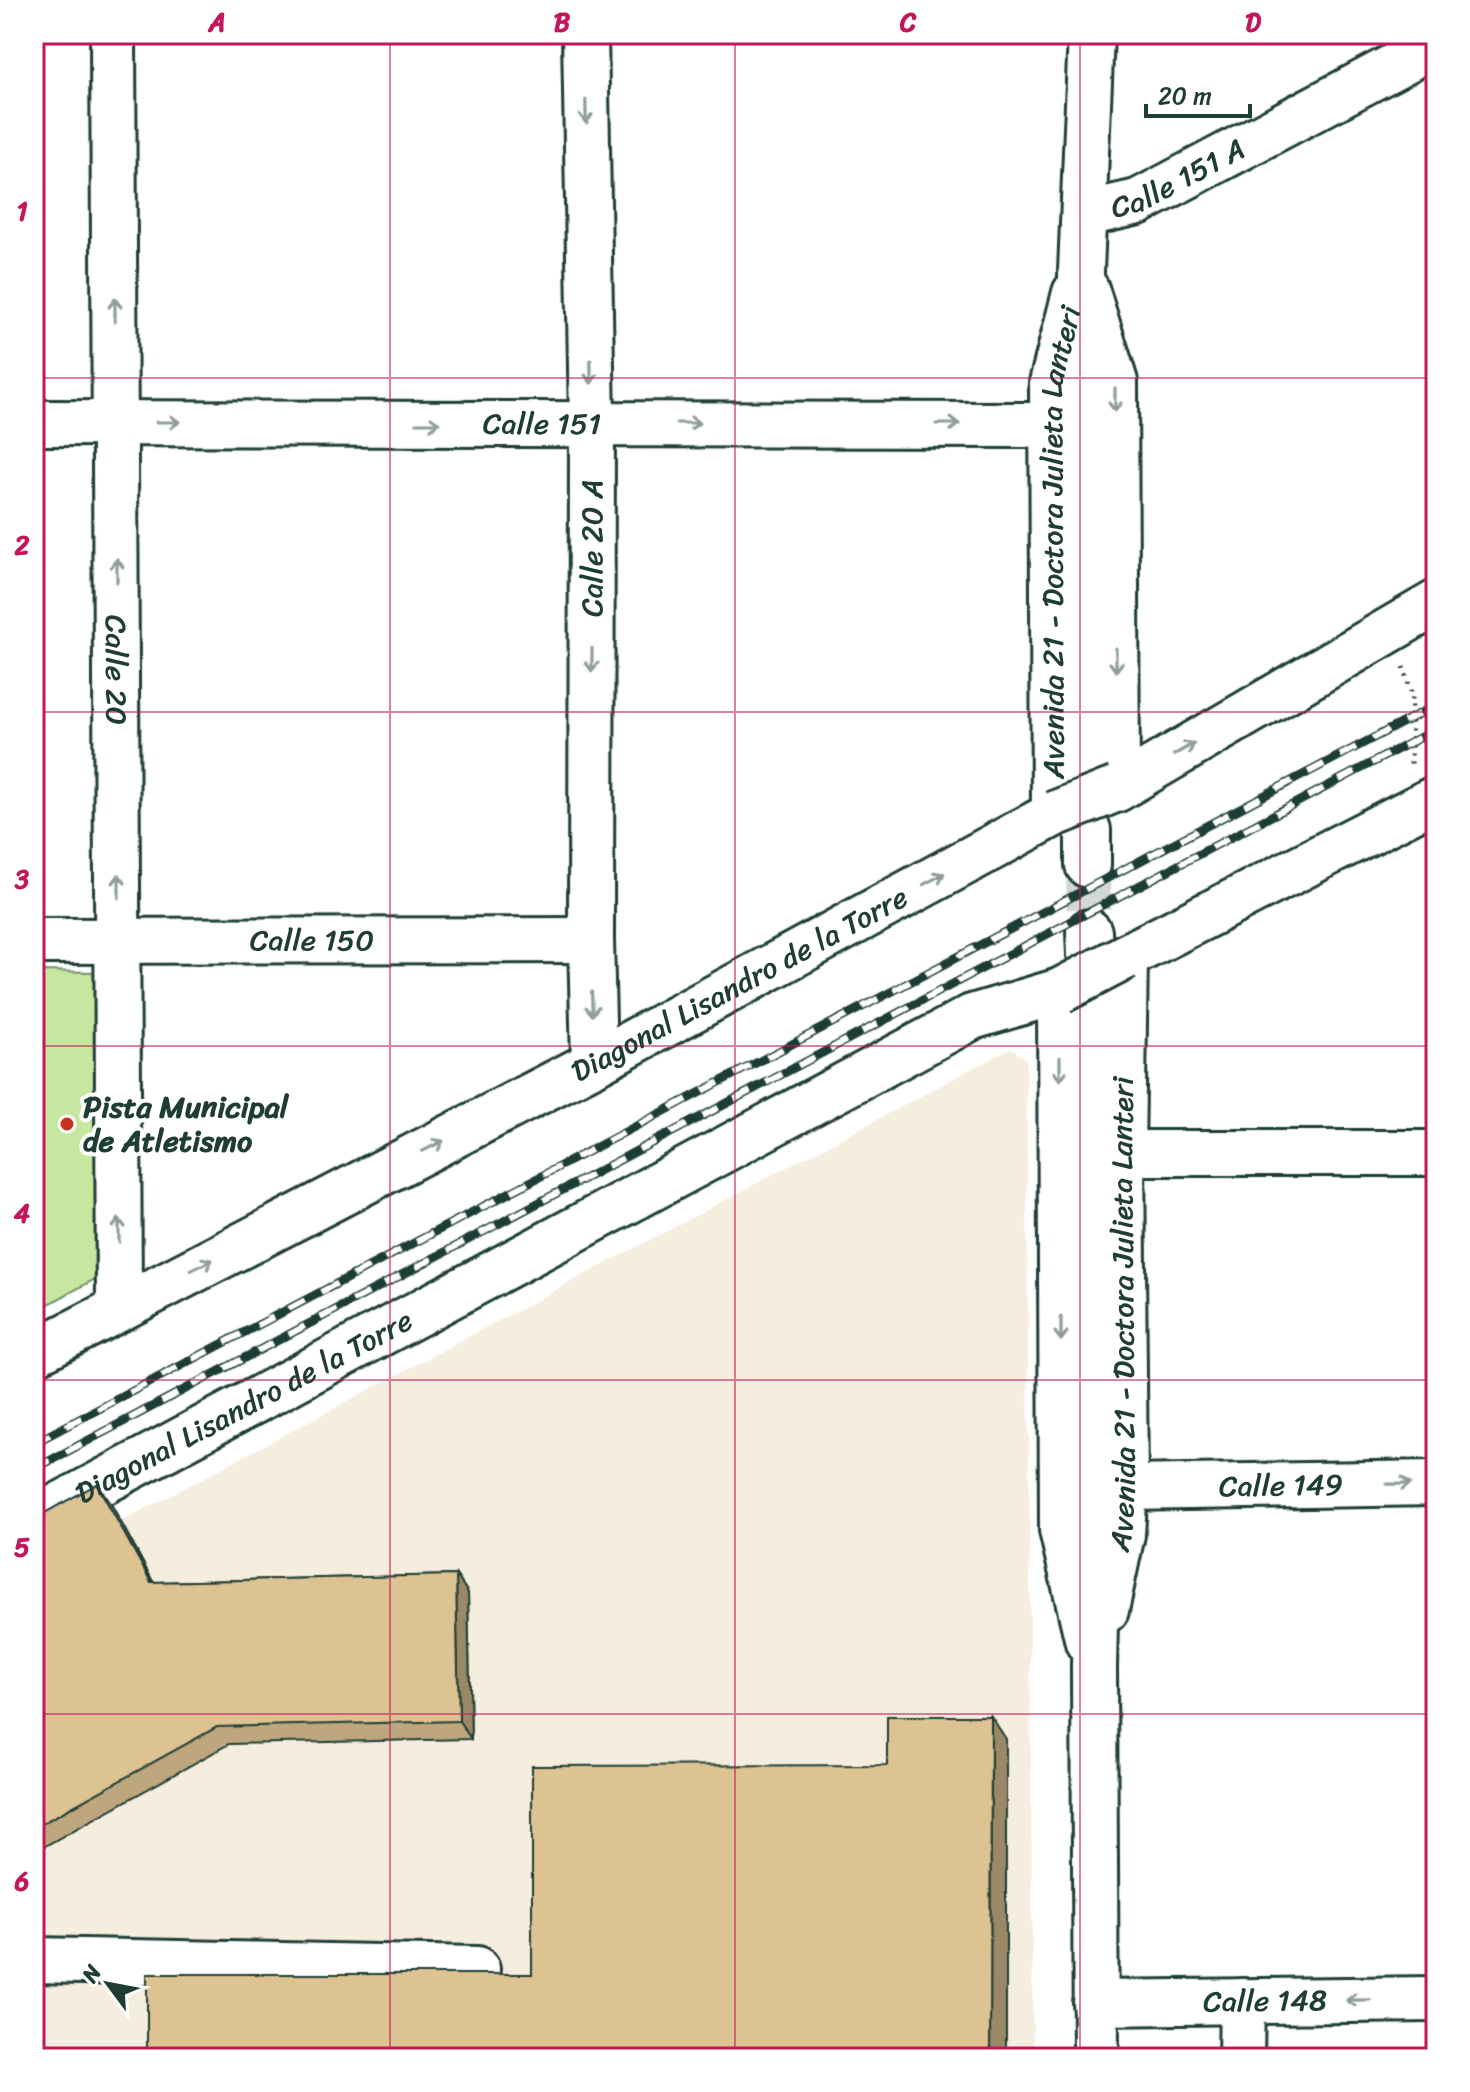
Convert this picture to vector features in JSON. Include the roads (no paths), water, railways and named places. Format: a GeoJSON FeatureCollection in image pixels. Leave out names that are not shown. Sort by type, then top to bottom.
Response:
{"type":"FeatureCollection","features":[{"type":"Feature","properties":{"kind":"street","name":"Calle 20"},"geometry":{"type":"LineString","coordinates":[[113,34],[119,1308]]}},
{"type":"Feature","properties":{"kind":"street","name":"Calle 20 A"},"geometry":{"type":"LineString","coordinates":[[585,34],[592,423],[591,940],[594,1063]]}},
{"type":"Feature","properties":{"kind":"street","name":"Avenida 21 - Doctora Julieta Lanteri"},"geometry":{"type":"LineString","coordinates":[[1077,836],[1052,383],[1081,271],[1091,34]]}},
{"type":"Feature","properties":{"kind":"street","name":"Calle 151 A"},"geometry":{"type":"LineString","coordinates":[[1085,214],[1138,202],[1436,44]]}},
{"type":"Feature","properties":{"kind":"street","name":"Avenida 21 - Doctora Julieta Lanteri"},"geometry":{"type":"LineString","coordinates":[[1081,271],[1115,382],[1102,783]]}},
{"type":"Feature","properties":{"kind":"street","name":"Calle 151"},"geometry":{"type":"LineString","coordinates":[[34,423],[1052,425]]}},
{"type":"Feature","properties":{"kind":"street","name":"Diagonal Lisandro de la Torre"},"geometry":{"type":"LineString","coordinates":[[34,1353],[594,1063],[1077,836],[1102,783],[1436,603]]}},
{"type":"Feature","properties":{"kind":"street","name":"Diagonal Lisandro de la Torre"},"geometry":{"type":"LineString","coordinates":[[34,1519],[972,1017],[1075,1001],[1101,948],[1427,802]]}},
{"type":"Feature","properties":{"kind":"street","name":"Calle 150"},"geometry":{"type":"LineString","coordinates":[[34,941],[591,940]]}},
{"type":"Feature","properties":{"kind":"street","name":"Avenida 21 - Doctora Julieta Lanteri"},"geometry":{"type":"LineString","coordinates":[[1096,2058],[1094,1667],[1122,1534],[1125,1488],[1122,1153],[1101,948]]}},
{"type":"Feature","properties":{"kind":"street","name":"Avenida 21 - Doctora Julieta Lanteri"},"geometry":{"type":"LineString","coordinates":[[1075,1001],[1062,1530],[1094,1667]]}},
{"type":"Feature","properties":{"kind":"street"},"geometry":{"type":"LineString","coordinates":[[1122,1153],[1436,1153]]}},
{"type":"Feature","properties":{"kind":"street","name":"Calle 149"},"geometry":{"type":"LineString","coordinates":[[1125,1488],[1436,1483]]}},
{"type":"Feature","properties":{"kind":"street"},"geometry":{"type":"LineString","coordinates":[[34,1960],[477,1969]]}},
{"type":"Feature","properties":{"kind":"street","name":"Calle 148"},"geometry":{"type":"LineString","coordinates":[[1095,2003],[1436,1999]]}},
{"type":"Feature","properties":{"kind":"street"},"geometry":{"type":"LineString","coordinates":[[1241,2058],[1242,2001]]}},
{"type":"Feature","properties":{"kind":"tunnel"},"geometry":{"type":"LineString","coordinates":[[1088,865],[1089,932]]}},
{"type":"Feature","properties":{"kind":"railway"},"geometry":{"type":"LineString","coordinates":[[34,1443],[1436,705]]}},
{"type":"Feature","properties":{"kind":"railway"},"geometry":{"type":"LineString","coordinates":[[34,1469],[1436,729]]}},
{"type":"Feature","properties":{"kind":"place","name":"Pista Municipal de Atletismo"},"geometry":{"type":"Point","coordinates":[67,1124]}}]}
